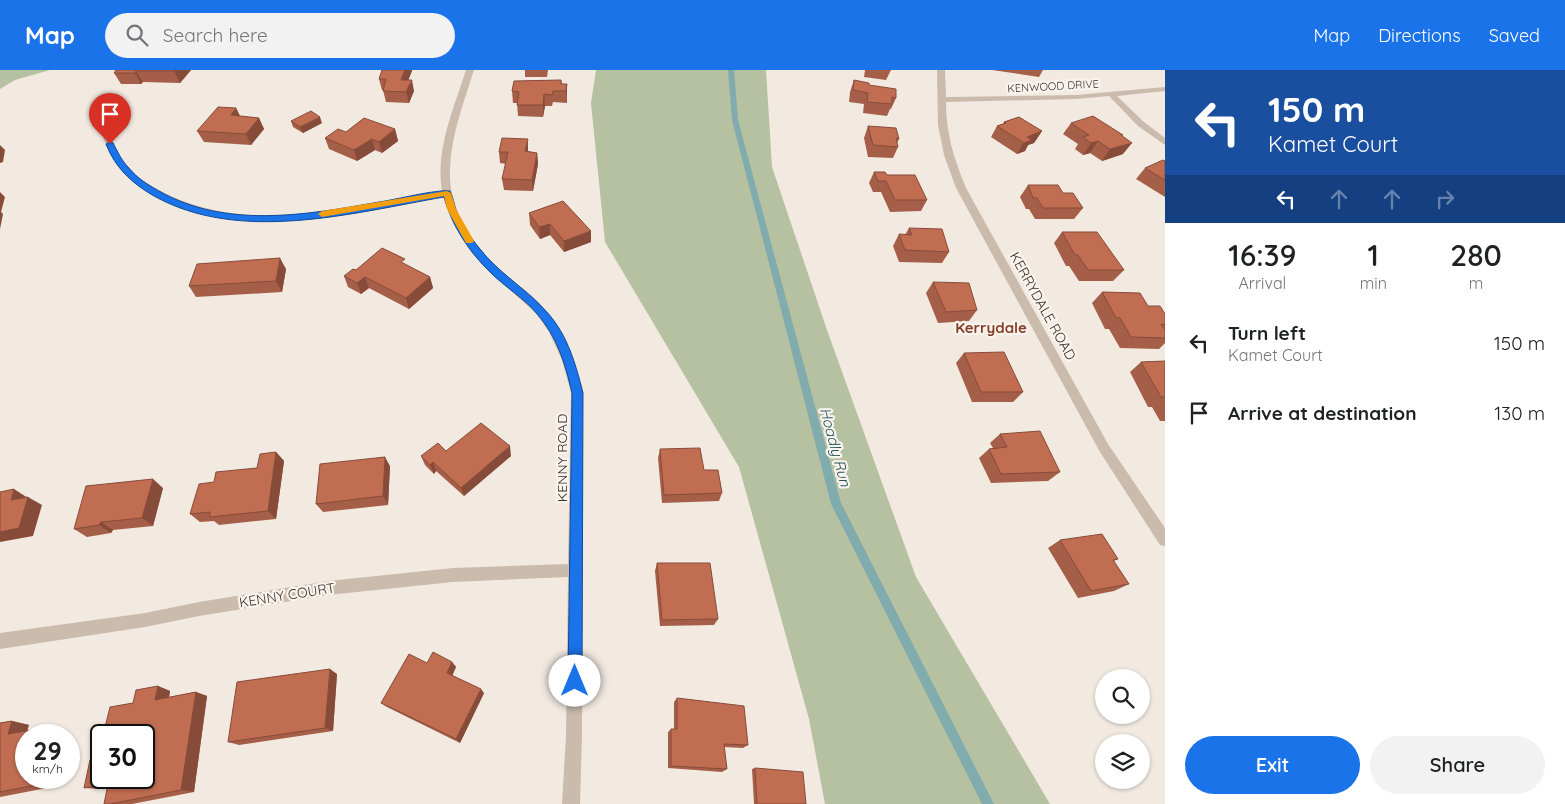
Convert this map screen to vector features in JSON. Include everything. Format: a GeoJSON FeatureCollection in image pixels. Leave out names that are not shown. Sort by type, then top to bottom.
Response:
{"type":"FeatureCollection","features":[{"type":"Feature","properties":{"kind":"street","name":"KENNY ROAD"},"geometry":{"type":"LineString","coordinates":[[470,70],[447,149],[444,171],[451,209],[463,233],[477,252],[494,271],[539,310],[557,334],[570,362],[577,393],[574,736],[571,804]]}},
{"type":"Feature","properties":{"kind":"street","name":"KERRYDALE ROAD"},"geometry":{"type":"LineString","coordinates":[[941,70],[942,125],[948,155],[961,188],[1104,448],[1165,540]]}},
{"type":"Feature","properties":{"kind":"street","name":"KENWOOD DRIVE"},"geometry":{"type":"LineString","coordinates":[[941,100],[1002,100],[1165,89]]}},
{"type":"Feature","properties":{"kind":"street"},"geometry":{"type":"LineString","coordinates":[[1111,94],[1141,124],[1165,142]]}},
{"type":"Feature","properties":{"kind":"street"},"geometry":{"type":"LineString","coordinates":[[106,134],[114,155],[127,172],[145,187],[171,202],[197,211],[226,217],[287,218],[348,211],[447,193]]}},
{"type":"Feature","properties":{"kind":"street","name":"KENNY COURT"},"geometry":{"type":"LineString","coordinates":[[0,641],[145,620],[199,609],[328,588],[453,575],[576,570]]}},
{"type":"Feature","properties":{"kind":"green space"},"geometry":{"type":"Polygon","coordinates":[[[0,70],[50,70],[15,80],[0,89],[0,70]]]}},
{"type":"Feature","properties":{"kind":"green space"},"geometry":{"type":"Polygon","coordinates":[[[596,70],[766,70],[772,167],[827,330],[916,577],[1050,804],[825,804],[809,719],[739,467],[605,242],[591,103],[596,70]]]}},
{"type":"Feature","properties":{"kind":"building"},"geometry":{"type":"Polygon","coordinates":[[[116,70],[175,70],[114,73],[116,70]]]}},
{"type":"Feature","properties":{"kind":"building"},"geometry":{"type":"Polygon","coordinates":[[[382,70],[405,70],[401,80],[412,80],[406,92],[383,91],[386,79],[379,79],[382,70]]]}},
{"type":"Feature","properties":{"kind":"building"},"geometry":{"type":"Polygon","coordinates":[[[561,80],[561,84],[567,84],[566,91],[553,91],[552,95],[544,94],[543,105],[517,105],[519,92],[512,91],[514,81],[561,80]]]}},
{"type":"Feature","properties":{"kind":"building"},"geometry":{"type":"Polygon","coordinates":[[[854,80],[869,83],[869,85],[896,89],[896,98],[892,97],[892,104],[867,102],[868,93],[853,90],[854,80]]]}},
{"type":"Feature","properties":{"kind":"building"},"geometry":{"type":"Polygon","coordinates":[[[218,107],[236,108],[231,115],[259,118],[246,134],[197,131],[218,107]]]}},
{"type":"Feature","properties":{"kind":"building"},"geometry":{"type":"Polygon","coordinates":[[[311,111],[320,117],[300,127],[291,121],[311,111]]]}},
{"type":"Feature","properties":{"kind":"building"},"geometry":{"type":"Polygon","coordinates":[[[1093,116],[1132,143],[1110,149],[1098,141],[1091,143],[1083,137],[1089,135],[1071,123],[1093,116]]]}},
{"type":"Feature","properties":{"kind":"building"},"geometry":{"type":"Polygon","coordinates":[[[1019,117],[1042,131],[1027,137],[1032,140],[1024,143],[997,126],[1019,117]]]}},
{"type":"Feature","properties":{"kind":"building"},"geometry":{"type":"Polygon","coordinates":[[[364,118],[395,129],[379,142],[372,139],[354,150],[325,138],[338,129],[346,132],[364,118]]]}},
{"type":"Feature","properties":{"kind":"building"},"geometry":{"type":"Polygon","coordinates":[[[868,126],[896,128],[899,139],[896,138],[898,147],[873,145],[868,126]]]}},
{"type":"Feature","properties":{"kind":"building"},"geometry":{"type":"Polygon","coordinates":[[[502,138],[528,139],[525,151],[537,153],[532,180],[502,179],[508,152],[499,152],[502,138]]]}},
{"type":"Feature","properties":{"kind":"building"},"geometry":{"type":"Polygon","coordinates":[[[1163,160],[1165,161],[1165,180],[1145,168],[1163,160]]]}},
{"type":"Feature","properties":{"kind":"building"},"geometry":{"type":"Polygon","coordinates":[[[874,172],[885,172],[887,175],[915,175],[927,200],[895,200],[886,181],[878,181],[874,172]]]}},
{"type":"Feature","properties":{"kind":"building"},"geometry":{"type":"Polygon","coordinates":[[[1028,185],[1058,185],[1063,193],[1073,193],[1083,208],[1043,208],[1037,198],[1033,198],[1028,185]]]}},
{"type":"Feature","properties":{"kind":"building"},"geometry":{"type":"Polygon","coordinates":[[[563,201],[591,231],[564,241],[550,224],[539,227],[529,213],[563,201]]]}},
{"type":"Feature","properties":{"kind":"building"},"geometry":{"type":"Polygon","coordinates":[[[909,228],[942,229],[949,252],[905,250],[899,234],[912,235],[909,228]]]}},
{"type":"Feature","properties":{"kind":"building"},"geometry":{"type":"Polygon","coordinates":[[[1062,232],[1097,232],[1124,270],[1088,270],[1078,255],[1075,255],[1062,232]]]}},
{"type":"Feature","properties":{"kind":"building"},"geometry":{"type":"Polygon","coordinates":[[[382,248],[405,259],[401,262],[430,277],[406,298],[365,277],[357,283],[344,276],[353,269],[356,270],[382,248]]]}},
{"type":"Feature","properties":{"kind":"building"},"geometry":{"type":"Polygon","coordinates":[[[280,258],[276,281],[189,286],[197,264],[280,258]]]}},
{"type":"Feature","properties":{"kind":"building"},"geometry":{"type":"Polygon","coordinates":[[[933,282],[969,283],[977,310],[946,312],[933,282]]]}},
{"type":"Feature","properties":{"kind":"building"},"geometry":{"type":"Polygon","coordinates":[[[1102,292],[1140,293],[1148,306],[1160,306],[1165,314],[1165,325],[1161,324],[1165,330],[1165,338],[1131,337],[1120,318],[1116,318],[1102,292]]]}},
{"type":"Feature","properties":{"kind":"building"},"geometry":{"type":"Polygon","coordinates":[[[1004,352],[1023,392],[981,392],[964,353],[1004,352]]]}},
{"type":"Feature","properties":{"kind":"building"},"geometry":{"type":"Polygon","coordinates":[[[1165,361],[1165,398],[1161,397],[1141,362],[1165,361]]]}},
{"type":"Feature","properties":{"kind":"building"},"geometry":{"type":"Polygon","coordinates":[[[481,423],[510,446],[461,488],[433,462],[430,465],[421,456],[438,443],[446,451],[481,423]]]}},
{"type":"Feature","properties":{"kind":"building"},"geometry":{"type":"Polygon","coordinates":[[[1040,431],[1060,472],[1001,474],[989,449],[1007,447],[1000,434],[1040,431]]]}},
{"type":"Feature","properties":{"kind":"building"},"geometry":{"type":"Polygon","coordinates":[[[700,448],[704,470],[718,470],[722,493],[664,495],[660,449],[700,448]]]}},
{"type":"Feature","properties":{"kind":"building"},"geometry":{"type":"Polygon","coordinates":[[[276,452],[268,511],[210,517],[210,512],[190,514],[199,484],[214,482],[216,472],[257,468],[260,454],[276,452]]]}},
{"type":"Feature","properties":{"kind":"building"},"geometry":{"type":"Polygon","coordinates":[[[385,457],[383,496],[316,504],[320,464],[385,457]]]}},
{"type":"Feature","properties":{"kind":"building"},"geometry":{"type":"Polygon","coordinates":[[[153,479],[142,518],[101,522],[99,525],[74,529],[86,486],[153,479]]]}},
{"type":"Feature","properties":{"kind":"building"},"geometry":{"type":"Polygon","coordinates":[[[14,489],[11,500],[28,497],[19,528],[0,532],[0,492],[14,489]]]}},
{"type":"Feature","properties":{"kind":"building"},"geometry":{"type":"Polygon","coordinates":[[[1102,534],[1118,559],[1113,560],[1129,584],[1091,591],[1060,540],[1102,534]]]}},
{"type":"Feature","properties":{"kind":"building"},"geometry":{"type":"Polygon","coordinates":[[[657,563],[710,563],[718,619],[662,620],[657,563]]]}},
{"type":"Feature","properties":{"kind":"building"},"geometry":{"type":"Polygon","coordinates":[[[433,652],[452,662],[447,673],[481,689],[456,739],[381,703],[409,654],[427,663],[433,652]]]}},
{"type":"Feature","properties":{"kind":"building"},"geometry":{"type":"Polygon","coordinates":[[[330,669],[325,728],[228,742],[237,682],[330,669]]]}},
{"type":"Feature","properties":{"kind":"building"},"geometry":{"type":"Polygon","coordinates":[[[158,686],[155,700],[196,692],[181,790],[104,804],[107,789],[155,789],[155,724],[106,724],[110,707],[133,703],[136,690],[158,686]]]}},
{"type":"Feature","properties":{"kind":"building"},"geometry":{"type":"Polygon","coordinates":[[[677,698],[744,706],[748,745],[724,744],[727,769],[671,766],[671,729],[677,729],[677,698]]]}},
{"type":"Feature","properties":{"kind":"building"},"geometry":{"type":"Polygon","coordinates":[[[12,721],[8,734],[15,733],[15,789],[0,792],[0,723],[12,721]]]}},
{"type":"Feature","properties":{"kind":"building"},"geometry":{"type":"Polygon","coordinates":[[[90,760],[90,787],[84,788],[90,760]]]}},
{"type":"Feature","properties":{"kind":"building"},"geometry":{"type":"Polygon","coordinates":[[[755,768],[803,772],[806,804],[757,804],[755,768]]]}},
{"type":"Feature","properties":{"kind":"waterway","name":"Hoadly Run"},"geometry":{"type":"LineString","coordinates":[[731,70],[735,120],[836,504],[988,804]]}},
{"type":"Feature","properties":{"kind":"slow traffic"},"geometry":{"type":"LineString","coordinates":[[322,214],[447,193],[451,209],[469,241]]}},
{"type":"Feature","properties":{"kind":"district","name":"Kerrydale"},"geometry":{"type":"Point","coordinates":[991,328]}},
{"type":"Feature","properties":{"kind":"route"},"geometry":{"type":"LineString","coordinates":[[110,144],[114,155],[127,172],[145,187],[171,202],[197,211],[226,217],[252,219],[287,218],[348,211],[447,193],[451,209],[463,233],[494,271],[522,293],[539,310],[557,334],[570,362],[577,393],[575,681]]}}]}
